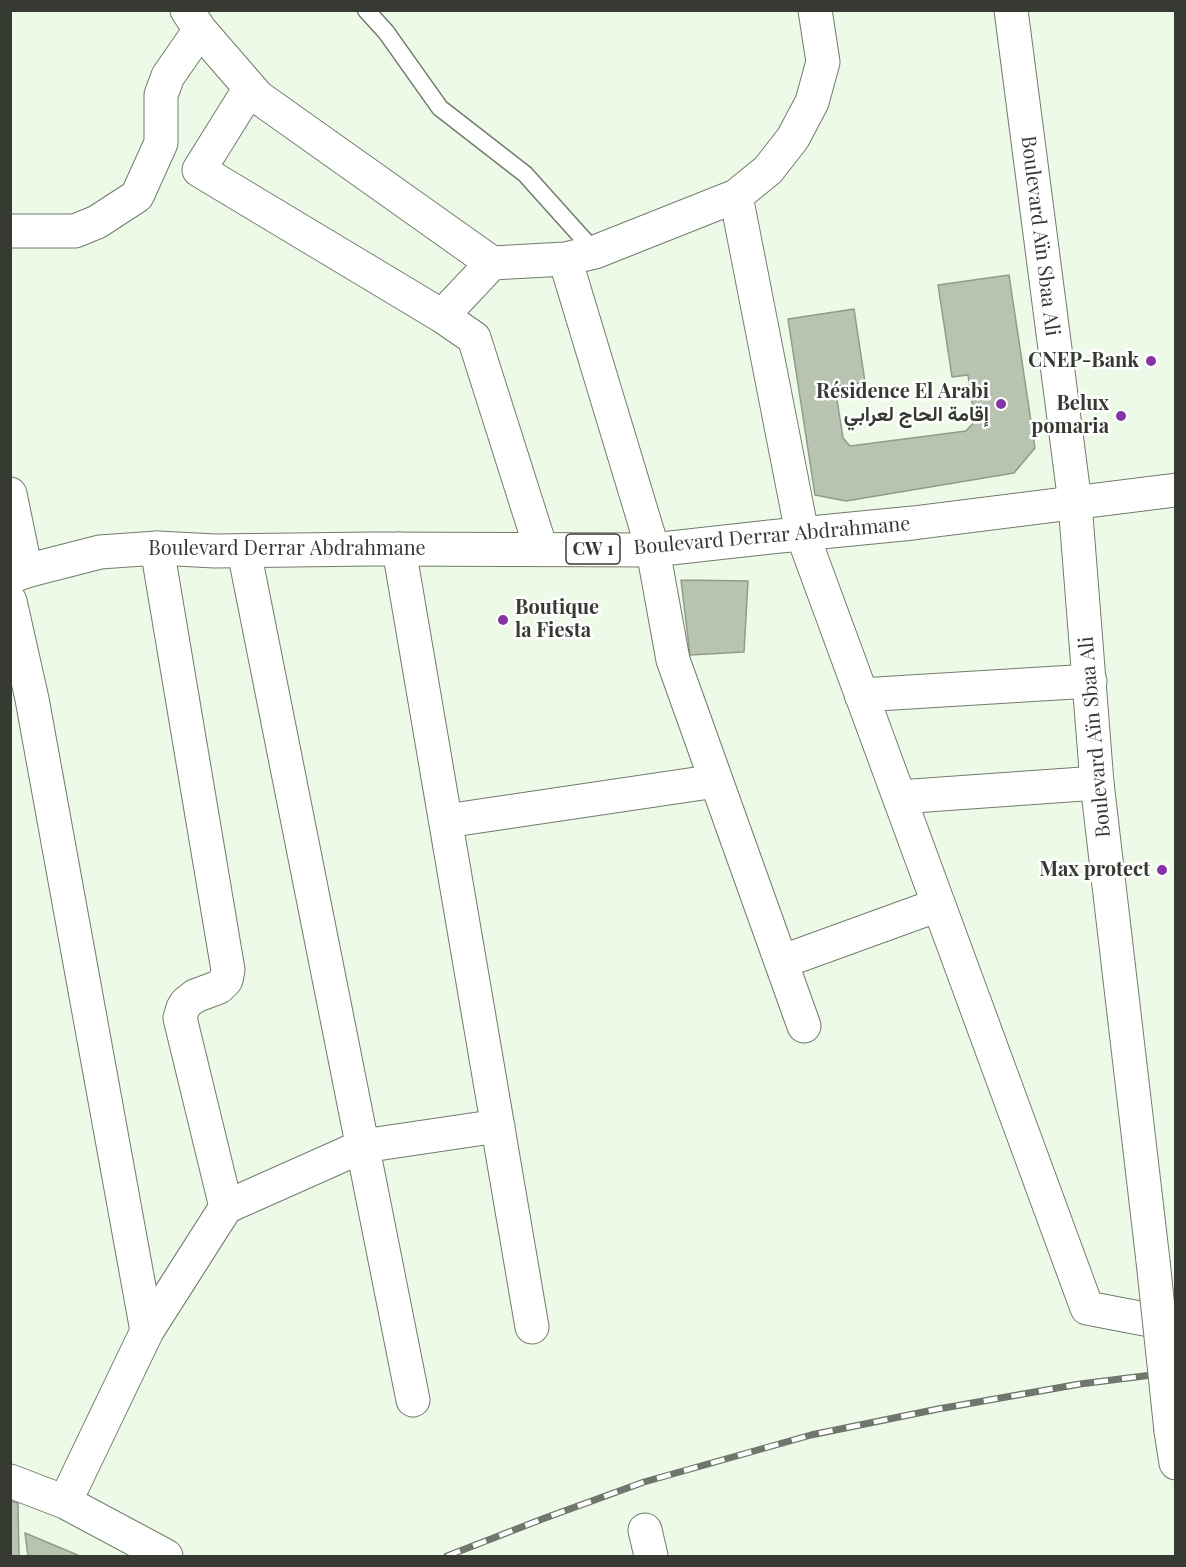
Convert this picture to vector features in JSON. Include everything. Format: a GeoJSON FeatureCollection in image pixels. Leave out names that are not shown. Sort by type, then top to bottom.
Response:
{"type":"FeatureCollection","features":[{"type":"Feature","properties":{"kind":"street"},"geometry":{"type":"LineString","coordinates":[[10,231],[75,231],[97,222],[137,196],[161,143],[160,95],[193,20],[258,97],[492,262],[580,255],[736,196],[768,170],[794,138],[812,102],[823,62],[815,10]]}},
{"type":"Feature","properties":{"kind":"street","name":"Boulevard Aïn Sbaa Ali"},"geometry":{"type":"LineString","coordinates":[[1011,10],[1075,503],[1097,783],[1176,1464]]}},
{"type":"Feature","properties":{"kind":"street"},"geometry":{"type":"LineString","coordinates":[[250,88],[199,170],[442,316],[474,338],[541,549]]}},
{"type":"Feature","properties":{"kind":"street"},"geometry":{"type":"LineString","coordinates":[[736,196],[802,533],[1087,1308],[1176,1325]]}},
{"type":"Feature","properties":{"kind":"street"},"geometry":{"type":"LineString","coordinates":[[580,255],[653,550],[672,660],[804,1026]]}},
{"type":"Feature","properties":{"kind":"street"},"geometry":{"type":"LineString","coordinates":[[442,316],[492,262]]}},
{"type":"Feature","properties":{"kind":"street","name":"Boulevard Derrar Abdrahmane"},"geometry":{"type":"LineString","coordinates":[[18,574],[100,552],[157,548],[215,551],[653,550],[913,523],[1176,490]]}},
{"type":"Feature","properties":{"kind":"street"},"geometry":{"type":"LineString","coordinates":[[10,494],[18,574]]}},
{"type":"Feature","properties":{"kind":"street"},"geometry":{"type":"LineString","coordinates":[[157,548],[228,970],[226,980],[219,987],[195,996],[186,1003],[180,1018],[226,1207]]}},
{"type":"Feature","properties":{"kind":"street"},"geometry":{"type":"LineString","coordinates":[[399,549],[532,1326]]}},
{"type":"Feature","properties":{"kind":"street"},"geometry":{"type":"LineString","coordinates":[[244,551],[413,1400]]}},
{"type":"Feature","properties":{"kind":"street"},"geometry":{"type":"LineString","coordinates":[[10,601],[32,699],[147,1331]]}},
{"type":"Feature","properties":{"kind":"street"},"geometry":{"type":"LineString","coordinates":[[861,695],[1090,681]]}},
{"type":"Feature","properties":{"kind":"street"},"geometry":{"type":"LineString","coordinates":[[446,821],[716,781]]}},
{"type":"Feature","properties":{"kind":"street"},"geometry":{"type":"LineString","coordinates":[[899,797],[1097,783]]}},
{"type":"Feature","properties":{"kind":"street"},"geometry":{"type":"LineString","coordinates":[[781,962],[938,905]]}},
{"type":"Feature","properties":{"kind":"street"},"geometry":{"type":"LineString","coordinates":[[65,1502],[147,1331],[226,1207],[363,1146],[498,1126]]}},
{"type":"Feature","properties":{"kind":"street"},"geometry":{"type":"LineString","coordinates":[[10,1481],[65,1502],[166,1557]]}},
{"type":"Feature","properties":{"kind":"lane"},"geometry":{"type":"LineString","coordinates":[[366,10],[386,32],[440,108],[525,174],[580,255]]}},
{"type":"Feature","properties":{"kind":"building","name":"Résidence El Arabi إقامة الحاج لعرابي"},"geometry":{"type":"Polygon","coordinates":[[[1009,275],[1035,448],[1014,473],[846,501],[815,495],[788,319],[854,309],[865,382],[835,387],[843,438],[850,446],[966,431],[975,421],[968,375],[952,377],[938,285],[1009,275]]]}},
{"type":"Feature","properties":{"kind":"building"},"geometry":{"type":"Polygon","coordinates":[[[681,580],[748,581],[744,652],[690,655],[681,580]]]}},
{"type":"Feature","properties":{"kind":"building"},"geometry":{"type":"Polygon","coordinates":[[[10,1501],[18,1503],[19,1556],[10,1556],[10,1501]]]}},
{"type":"Feature","properties":{"kind":"building"},"geometry":{"type":"Polygon","coordinates":[[[25,1533],[80,1556],[28,1556],[25,1533]]]}},
{"type":"Feature","properties":{"kind":"railway"},"geometry":{"type":"LineString","coordinates":[[447,1556],[644,1482],[811,1435],[938,1409],[1080,1384],[1176,1372]]}},
{"type":"Feature","properties":{"kind":"place","name":"CNEP-Bank"},"geometry":{"type":"Point","coordinates":[1151,361]}},
{"type":"Feature","properties":{"kind":"place","name":"Résidence El Arabi إقامة الحاج لعرابي"},"geometry":{"type":"Point","coordinates":[1001,404]}},
{"type":"Feature","properties":{"kind":"place","name":"Belux pomaria"},"geometry":{"type":"Point","coordinates":[1121,416]}},
{"type":"Feature","properties":{"kind":"place","name":"Boutique la Fiesta"},"geometry":{"type":"Point","coordinates":[503,620]}},
{"type":"Feature","properties":{"kind":"place","name":"Max protect"},"geometry":{"type":"Point","coordinates":[1162,870]}}]}
